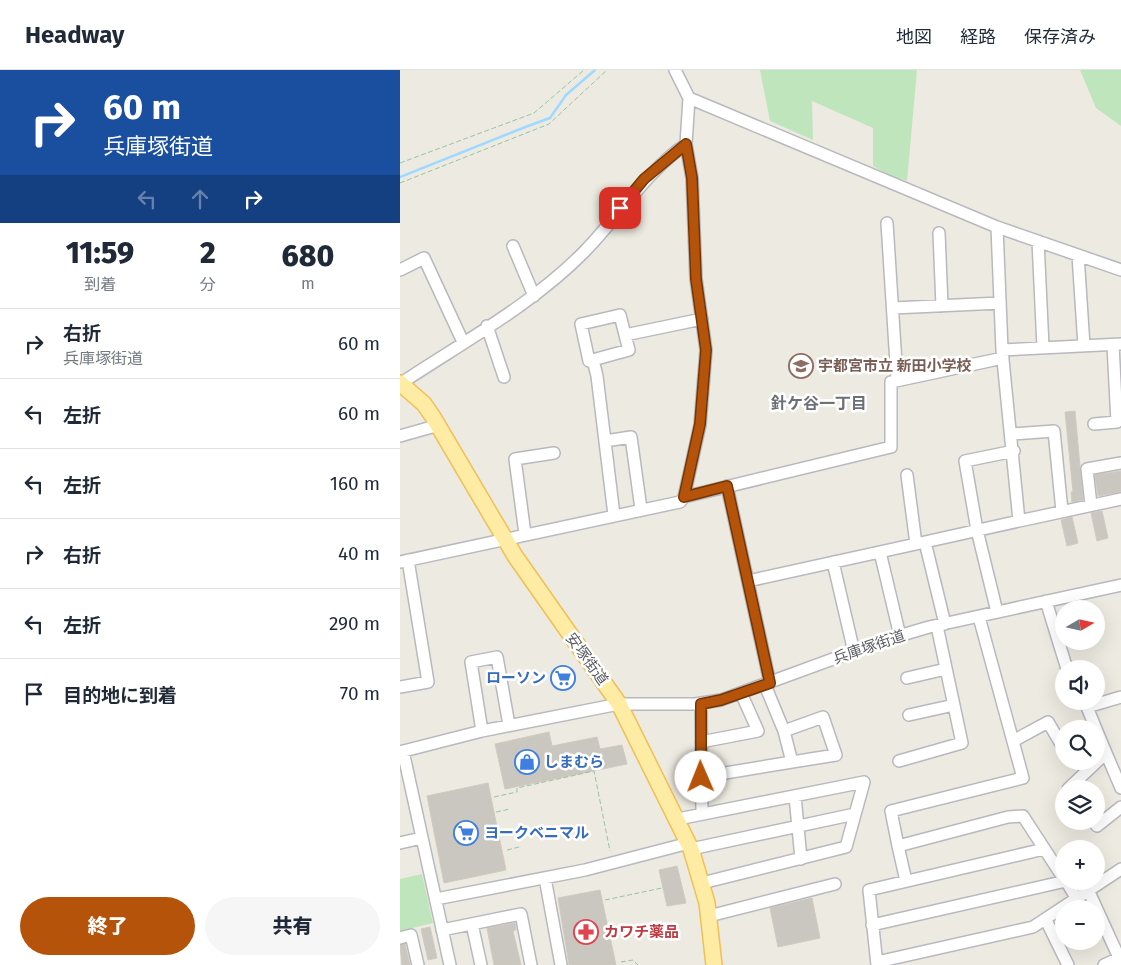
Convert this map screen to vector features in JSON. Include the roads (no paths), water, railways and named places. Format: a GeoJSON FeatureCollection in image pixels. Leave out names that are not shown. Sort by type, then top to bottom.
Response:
{"type":"FeatureCollection","features":[{"type":"Feature","properties":{"kind":"main road","name":"安塚街道"},"geometry":{"type":"LineString","coordinates":[[400,383],[424,404],[504,539],[541,595],[619,704],[690,846],[702,883],[709,916],[714,965]]}},
{"type":"Feature","properties":{"kind":"street"},"geometry":{"type":"LineString","coordinates":[[400,687],[428,682],[404,561],[680,502],[684,497],[700,424],[706,350],[696,279],[692,178],[686,144],[689,98],[675,70]]}},
{"type":"Feature","properties":{"kind":"street"},"geometry":{"type":"LineString","coordinates":[[689,98],[998,227],[1121,270]]}},
{"type":"Feature","properties":{"kind":"street"},"geometry":{"type":"LineString","coordinates":[[400,383],[534,296],[585,250],[644,179],[686,144]]}},
{"type":"Feature","properties":{"kind":"street"},"geometry":{"type":"LineString","coordinates":[[887,223],[897,379]]}},
{"type":"Feature","properties":{"kind":"street"},"geometry":{"type":"LineString","coordinates":[[998,227],[1003,354],[1014,451],[1019,521]]}},
{"type":"Feature","properties":{"kind":"street"},"geometry":{"type":"LineString","coordinates":[[939,233],[942,306]]}},
{"type":"Feature","properties":{"kind":"street"},"geometry":{"type":"LineString","coordinates":[[1038,241],[1042,347]]}},
{"type":"Feature","properties":{"kind":"street"},"geometry":{"type":"LineString","coordinates":[[513,246],[534,296]]}},
{"type":"Feature","properties":{"kind":"street"},"geometry":{"type":"LineString","coordinates":[[1078,255],[1084,346]]}},
{"type":"Feature","properties":{"kind":"street"},"geometry":{"type":"LineString","coordinates":[[400,270],[424,258],[463,342]]}},
{"type":"Feature","properties":{"kind":"street"},"geometry":{"type":"LineString","coordinates":[[893,308],[1000,303]]}},
{"type":"Feature","properties":{"kind":"street"},"geometry":{"type":"LineString","coordinates":[[620,315],[625,335],[630,350],[588,361],[581,324],[620,315]]}},
{"type":"Feature","properties":{"kind":"street"},"geometry":{"type":"LineString","coordinates":[[625,335],[702,319]]}},
{"type":"Feature","properties":{"kind":"street"},"geometry":{"type":"LineString","coordinates":[[487,326],[504,377]]}},
{"type":"Feature","properties":{"kind":"street"},"geometry":{"type":"LineString","coordinates":[[684,497],[891,446],[891,382],[1003,354],[1042,347],[1117,344],[1117,422],[1094,424]]}},
{"type":"Feature","properties":{"kind":"street"},"geometry":{"type":"LineString","coordinates":[[593,360],[597,376],[614,515]]}},
{"type":"Feature","properties":{"kind":"street"},"geometry":{"type":"LineString","coordinates":[[400,436],[438,425]]}},
{"type":"Feature","properties":{"kind":"street"},"geometry":{"type":"LineString","coordinates":[[1011,434],[1054,431],[1062,512]]}},
{"type":"Feature","properties":{"kind":"street"},"geometry":{"type":"LineString","coordinates":[[605,441],[631,437],[641,509]]}},
{"type":"Feature","properties":{"kind":"street"},"geometry":{"type":"LineString","coordinates":[[998,612],[977,530],[965,461],[1014,451]]}},
{"type":"Feature","properties":{"kind":"street"},"geometry":{"type":"LineString","coordinates":[[525,534],[515,459],[554,453]]}},
{"type":"Feature","properties":{"kind":"street"},"geometry":{"type":"LineString","coordinates":[[1090,505],[1087,469],[1121,463]]}},
{"type":"Feature","properties":{"kind":"street"},"geometry":{"type":"LineString","coordinates":[[898,761],[962,743],[946,669],[941,625],[920,543],[907,475]]}},
{"type":"Feature","properties":{"kind":"street"},"geometry":{"type":"LineString","coordinates":[[727,486],[768,684],[792,762]]}},
{"type":"Feature","properties":{"kind":"street"},"geometry":{"type":"LineString","coordinates":[[748,582],[1121,499]]}},
{"type":"Feature","properties":{"kind":"street"},"geometry":{"type":"LineString","coordinates":[[880,552],[900,636]]}},
{"type":"Feature","properties":{"kind":"street"},"geometry":{"type":"LineString","coordinates":[[833,562],[854,652]]}},
{"type":"Feature","properties":{"kind":"street","name":"兵庫塚街道"},"geometry":{"type":"LineString","coordinates":[[402,751],[509,725],[619,704],[701,704],[742,693],[900,636],[1121,584]]}},
{"type":"Feature","properties":{"kind":"street"},"geometry":{"type":"LineString","coordinates":[[1046,601],[1064,660]]}},
{"type":"Feature","properties":{"kind":"street"},"geometry":{"type":"LineString","coordinates":[[906,881],[891,811],[1023,778],[979,617]]}},
{"type":"Feature","properties":{"kind":"street"},"geometry":{"type":"LineString","coordinates":[[482,731],[471,662],[497,657],[509,725]]}},
{"type":"Feature","properties":{"kind":"street"},"geometry":{"type":"LineString","coordinates":[[907,678],[946,669]]}},
{"type":"Feature","properties":{"kind":"street"},"geometry":{"type":"LineString","coordinates":[[701,742],[758,731],[742,693]]}},
{"type":"Feature","properties":{"kind":"street"},"geometry":{"type":"LineString","coordinates":[[1092,720],[1087,707],[1121,697]]}},
{"type":"Feature","properties":{"kind":"street"},"geometry":{"type":"LineString","coordinates":[[701,704],[702,814]]}},
{"type":"Feature","properties":{"kind":"street"},"geometry":{"type":"LineString","coordinates":[[909,714],[954,705]]}},
{"type":"Feature","properties":{"kind":"street"},"geometry":{"type":"LineString","coordinates":[[701,777],[836,755],[823,717],[784,731]]}},
{"type":"Feature","properties":{"kind":"street"},"geometry":{"type":"LineString","coordinates":[[1013,741],[1048,722],[1055,734]]}},
{"type":"Feature","properties":{"kind":"street"},"geometry":{"type":"LineString","coordinates":[[402,751],[450,965]]}},
{"type":"Feature","properties":{"kind":"street"},"geometry":{"type":"LineString","coordinates":[[1078,780],[1106,753],[1121,788]]}},
{"type":"Feature","properties":{"kind":"street"},"geometry":{"type":"LineString","coordinates":[[678,819],[864,782],[846,847],[702,883]]}},
{"type":"Feature","properties":{"kind":"street"},"geometry":{"type":"LineString","coordinates":[[795,796],[801,859]]}},
{"type":"Feature","properties":{"kind":"street"},"geometry":{"type":"LineString","coordinates":[[1105,819],[1121,807]]}},
{"type":"Feature","properties":{"kind":"street"},"geometry":{"type":"LineString","coordinates":[[436,899],[855,814]]}},
{"type":"Feature","properties":{"kind":"street"},"geometry":{"type":"LineString","coordinates":[[898,846],[1008,817],[1023,816],[1055,865]]}},
{"type":"Feature","properties":{"kind":"street"},"geometry":{"type":"LineString","coordinates":[[400,843],[422,838]]}},
{"type":"Feature","properties":{"kind":"street"},"geometry":{"type":"LineString","coordinates":[[1044,849],[869,890],[877,964],[1033,927],[1089,892],[1121,869]]}},
{"type":"Feature","properties":{"kind":"street"},"geometry":{"type":"LineString","coordinates":[[545,878],[561,965]]}},
{"type":"Feature","properties":{"kind":"street"},"geometry":{"type":"LineString","coordinates":[[872,925],[1055,882]]}},
{"type":"Feature","properties":{"kind":"street"},"geometry":{"type":"LineString","coordinates":[[709,916],[835,884]]}},
{"type":"Feature","properties":{"kind":"street"},"geometry":{"type":"LineString","coordinates":[[1071,890],[1077,899]]}},
{"type":"Feature","properties":{"kind":"street"},"geometry":{"type":"LineString","coordinates":[[1089,892],[1120,959],[1104,965]]}},
{"type":"Feature","properties":{"kind":"street"},"geometry":{"type":"LineString","coordinates":[[442,930],[521,914],[531,965]]}},
{"type":"Feature","properties":{"kind":"street"},"geometry":{"type":"LineString","coordinates":[[1046,920],[1068,965]]}},
{"type":"Feature","properties":{"kind":"street"},"geometry":{"type":"LineString","coordinates":[[472,924],[481,965]]}},
{"type":"Feature","properties":{"kind":"street"},"geometry":{"type":"LineString","coordinates":[[400,938],[411,935],[418,965]]}},
{"type":"Feature","properties":{"kind":"waterway"},"geometry":{"type":"LineString","coordinates":[[400,177],[550,118],[566,95],[595,70]]}},
{"type":"Feature","properties":{"kind":"place","name":"宇都宮市立 新田小学校"},"geometry":{"type":"Point","coordinates":[801,366]}},
{"type":"Feature","properties":{"kind":"place","name":"ローソン"},"geometry":{"type":"Point","coordinates":[563,678]}},
{"type":"Feature","properties":{"kind":"place","name":"しまむら"},"geometry":{"type":"Point","coordinates":[527,762]}},
{"type":"Feature","properties":{"kind":"place","name":"ヨークベニマル"},"geometry":{"type":"Point","coordinates":[466,833]}},
{"type":"Feature","properties":{"kind":"place","name":"カワチ薬品"},"geometry":{"type":"Point","coordinates":[586,932]}},
{"type":"Feature","properties":{"kind":"district","name":"針ケ谷一丁目"},"geometry":{"type":"Point","coordinates":[819,403]}}]}
